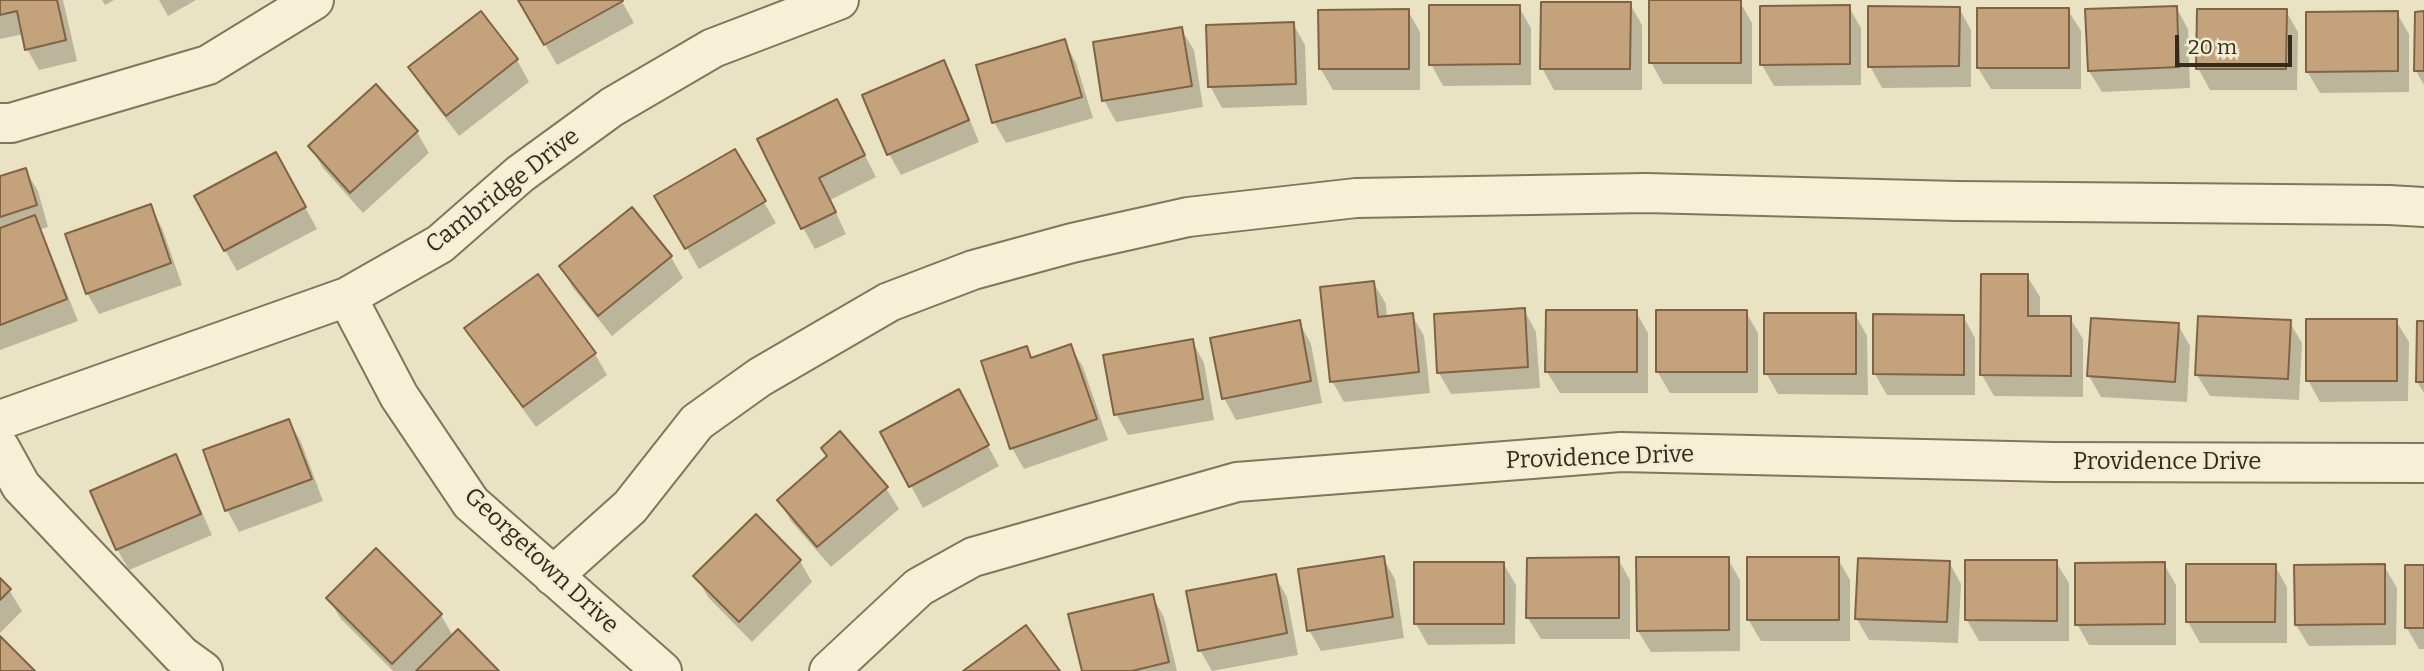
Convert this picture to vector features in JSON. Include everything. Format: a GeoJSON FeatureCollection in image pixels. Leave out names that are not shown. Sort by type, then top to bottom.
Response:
{"type":"FeatureCollection","features":[{"type":"Feature","properties":{"kind":"street"},"geometry":{"type":"LineString","coordinates":[[0,123],[11,123],[208,65],[314,0]]}},
{"type":"Feature","properties":{"kind":"street","name":"Cambridge Drive"},"geometry":{"type":"LineString","coordinates":[[0,420],[347,297],[440,244],[520,174],[612,107],[713,48],[839,0]]}},
{"type":"Feature","properties":{"kind":"street"},"geometry":{"type":"LineString","coordinates":[[553,576],[631,507],[697,422],[760,377],[889,302],[974,270],[1072,243],[1188,217],[1356,198],[1646,193],[1957,201],[2424,207]]}},
{"type":"Feature","properties":{"kind":"street","name":"Georgetown Drive"},"geometry":{"type":"LineString","coordinates":[[347,297],[399,396],[471,503],[662,671]]}},
{"type":"Feature","properties":{"kind":"street"},"geometry":{"type":"LineString","coordinates":[[0,448],[21,486],[181,654],[202,671]]}},
{"type":"Feature","properties":{"kind":"street","name":"Providence Drive"},"geometry":{"type":"LineString","coordinates":[[829,671],[919,587],[973,557],[1237,482],[1621,452],[2054,462],[2424,463]]}},
{"type":"Feature","properties":{"kind":"building"},"geometry":{"type":"Polygon","coordinates":[[[0,0],[57,0],[66,40],[25,50],[17,11],[0,15],[0,0]]]}},
{"type":"Feature","properties":{"kind":"building"},"geometry":{"type":"Polygon","coordinates":[[[518,0],[622,0],[623,1],[544,45],[518,0]]]}},
{"type":"Feature","properties":{"kind":"building"},"geometry":{"type":"Polygon","coordinates":[[[1649,0],[1741,0],[1741,63],[1649,63],[1649,0]]]}},
{"type":"Feature","properties":{"kind":"building"},"geometry":{"type":"Polygon","coordinates":[[[1541,2],[1631,2],[1630,69],[1540,69],[1541,2]]]}},
{"type":"Feature","properties":{"kind":"building"},"geometry":{"type":"Polygon","coordinates":[[[1429,5],[1520,5],[1520,64],[1429,65],[1429,5]]]}},
{"type":"Feature","properties":{"kind":"building"},"geometry":{"type":"Polygon","coordinates":[[[1850,5],[1850,64],[1760,65],[1760,6],[1850,5]]]}},
{"type":"Feature","properties":{"kind":"building"},"geometry":{"type":"Polygon","coordinates":[[[1868,6],[1960,7],[1959,66],[1868,67],[1868,6]]]}},
{"type":"Feature","properties":{"kind":"building"},"geometry":{"type":"Polygon","coordinates":[[[2177,6],[2179,67],[2088,71],[2085,9],[2177,6]]]}},
{"type":"Feature","properties":{"kind":"building"},"geometry":{"type":"Polygon","coordinates":[[[1977,8],[2069,8],[2069,68],[1977,68],[1977,8]]]}},
{"type":"Feature","properties":{"kind":"building"},"geometry":{"type":"Polygon","coordinates":[[[1409,9],[1409,69],[1319,69],[1318,10],[1409,9]]]}},
{"type":"Feature","properties":{"kind":"building"},"geometry":{"type":"Polygon","coordinates":[[[2197,9],[2287,9],[2286,69],[2196,69],[2197,9]]]}},
{"type":"Feature","properties":{"kind":"building"},"geometry":{"type":"Polygon","coordinates":[[[481,11],[518,59],[446,116],[408,67],[481,11]]]}},
{"type":"Feature","properties":{"kind":"building"},"geometry":{"type":"Polygon","coordinates":[[[2398,11],[2398,71],[2306,72],[2306,12],[2398,11]]]}},
{"type":"Feature","properties":{"kind":"building"},"geometry":{"type":"Polygon","coordinates":[[[2424,11],[2424,71],[2414,71],[2415,12],[2424,11]]]}},
{"type":"Feature","properties":{"kind":"building"},"geometry":{"type":"Polygon","coordinates":[[[1294,22],[1296,84],[1208,87],[1206,25],[1294,22]]]}},
{"type":"Feature","properties":{"kind":"building"},"geometry":{"type":"Polygon","coordinates":[[[1182,27],[1192,86],[1102,101],[1093,42],[1182,27]]]}},
{"type":"Feature","properties":{"kind":"building"},"geometry":{"type":"Polygon","coordinates":[[[1065,39],[1082,97],[992,123],[976,65],[1065,39]]]}},
{"type":"Feature","properties":{"kind":"building"},"geometry":{"type":"Polygon","coordinates":[[[944,60],[969,120],[887,155],[862,95],[944,60]]]}},
{"type":"Feature","properties":{"kind":"building"},"geometry":{"type":"Polygon","coordinates":[[[376,84],[418,131],[350,193],[308,146],[376,84]]]}},
{"type":"Feature","properties":{"kind":"building"},"geometry":{"type":"Polygon","coordinates":[[[837,99],[865,155],[819,178],[836,212],[801,229],[757,139],[837,99]]]}},
{"type":"Feature","properties":{"kind":"building"},"geometry":{"type":"Polygon","coordinates":[[[735,149],[766,201],[685,249],[654,196],[735,149]]]}},
{"type":"Feature","properties":{"kind":"building"},"geometry":{"type":"Polygon","coordinates":[[[276,152],[306,207],[224,251],[194,196],[276,152]]]}},
{"type":"Feature","properties":{"kind":"building"},"geometry":{"type":"Polygon","coordinates":[[[26,168],[37,205],[0,217],[0,176],[26,168]]]}},
{"type":"Feature","properties":{"kind":"building"},"geometry":{"type":"Polygon","coordinates":[[[151,204],[171,263],[86,294],[65,234],[151,204]]]}},
{"type":"Feature","properties":{"kind":"building"},"geometry":{"type":"Polygon","coordinates":[[[632,207],[672,256],[598,316],[559,266],[632,207]]]}},
{"type":"Feature","properties":{"kind":"building"},"geometry":{"type":"Polygon","coordinates":[[[35,215],[67,299],[0,325],[0,228],[35,215]]]}},
{"type":"Feature","properties":{"kind":"building"},"geometry":{"type":"Polygon","coordinates":[[[538,274],[596,353],[523,407],[464,328],[538,274]]]}},
{"type":"Feature","properties":{"kind":"building"},"geometry":{"type":"Polygon","coordinates":[[[1981,274],[2028,274],[2028,316],[2071,316],[2071,376],[1980,375],[1981,274]]]}},
{"type":"Feature","properties":{"kind":"building"},"geometry":{"type":"Polygon","coordinates":[[[1374,281],[1378,317],[1413,313],[1419,372],[1330,382],[1320,287],[1374,281]]]}},
{"type":"Feature","properties":{"kind":"building"},"geometry":{"type":"Polygon","coordinates":[[[1525,308],[1528,367],[1437,373],[1434,314],[1525,308]]]}},
{"type":"Feature","properties":{"kind":"building"},"geometry":{"type":"Polygon","coordinates":[[[1546,310],[1637,310],[1637,372],[1545,372],[1546,310]]]}},
{"type":"Feature","properties":{"kind":"building"},"geometry":{"type":"Polygon","coordinates":[[[1656,310],[1747,310],[1747,372],[1656,372],[1656,310]]]}},
{"type":"Feature","properties":{"kind":"building"},"geometry":{"type":"Polygon","coordinates":[[[1764,313],[1856,313],[1856,374],[1764,374],[1764,313]]]}},
{"type":"Feature","properties":{"kind":"building"},"geometry":{"type":"Polygon","coordinates":[[[1873,314],[1964,315],[1964,375],[1873,374],[1873,314]]]}},
{"type":"Feature","properties":{"kind":"building"},"geometry":{"type":"Polygon","coordinates":[[[2198,316],[2291,320],[2288,379],[2195,375],[2198,316]]]}},
{"type":"Feature","properties":{"kind":"building"},"geometry":{"type":"Polygon","coordinates":[[[2091,318],[2179,323],[2175,382],[2087,376],[2091,318]]]}},
{"type":"Feature","properties":{"kind":"building"},"geometry":{"type":"Polygon","coordinates":[[[2306,319],[2397,319],[2397,381],[2306,381],[2306,319]]]}},
{"type":"Feature","properties":{"kind":"building"},"geometry":{"type":"Polygon","coordinates":[[[1300,320],[1311,381],[1222,399],[1210,338],[1300,320]]]}},
{"type":"Feature","properties":{"kind":"building"},"geometry":{"type":"Polygon","coordinates":[[[2417,321],[2424,321],[2424,382],[2416,382],[2417,321]]]}},
{"type":"Feature","properties":{"kind":"building"},"geometry":{"type":"Polygon","coordinates":[[[1193,339],[1203,399],[1114,415],[1103,355],[1193,339]]]}},
{"type":"Feature","properties":{"kind":"building"},"geometry":{"type":"Polygon","coordinates":[[[1071,344],[1097,419],[1010,449],[981,361],[1027,346],[1031,358],[1071,344]]]}},
{"type":"Feature","properties":{"kind":"building"},"geometry":{"type":"Polygon","coordinates":[[[959,389],[989,445],[909,487],[880,432],[959,389]]]}},
{"type":"Feature","properties":{"kind":"building"},"geometry":{"type":"Polygon","coordinates":[[[289,419],[312,479],[225,511],[203,450],[289,419]]]}},
{"type":"Feature","properties":{"kind":"building"},"geometry":{"type":"Polygon","coordinates":[[[840,431],[888,487],[817,547],[777,500],[827,456],[821,448],[840,431]]]}},
{"type":"Feature","properties":{"kind":"building"},"geometry":{"type":"Polygon","coordinates":[[[176,454],[201,514],[116,550],[90,491],[176,454]]]}},
{"type":"Feature","properties":{"kind":"building"},"geometry":{"type":"Polygon","coordinates":[[[756,514],[801,560],[739,622],[693,576],[756,514]]]}},
{"type":"Feature","properties":{"kind":"building"},"geometry":{"type":"Polygon","coordinates":[[[376,548],[442,614],[392,664],[326,598],[376,548]]]}},
{"type":"Feature","properties":{"kind":"building"},"geometry":{"type":"Polygon","coordinates":[[[1384,556],[1393,617],[1307,631],[1298,569],[1384,556]]]}},
{"type":"Feature","properties":{"kind":"building"},"geometry":{"type":"Polygon","coordinates":[[[1619,557],[1619,618],[1526,618],[1527,558],[1619,557]]]}},
{"type":"Feature","properties":{"kind":"building"},"geometry":{"type":"Polygon","coordinates":[[[1636,557],[1729,557],[1729,630],[1637,631],[1636,557]]]}},
{"type":"Feature","properties":{"kind":"building"},"geometry":{"type":"Polygon","coordinates":[[[1747,557],[1839,557],[1839,620],[1747,620],[1747,557]]]}},
{"type":"Feature","properties":{"kind":"building"},"geometry":{"type":"Polygon","coordinates":[[[1858,558],[1950,561],[1947,622],[1855,619],[1858,558]]]}},
{"type":"Feature","properties":{"kind":"building"},"geometry":{"type":"Polygon","coordinates":[[[1965,560],[2057,560],[2057,621],[1965,620],[1965,560]]]}},
{"type":"Feature","properties":{"kind":"building"},"geometry":{"type":"Polygon","coordinates":[[[1414,562],[1504,562],[1504,624],[1414,624],[1414,562]]]}},
{"type":"Feature","properties":{"kind":"building"},"geometry":{"type":"Polygon","coordinates":[[[2165,562],[2165,624],[2075,625],[2075,563],[2165,562]]]}},
{"type":"Feature","properties":{"kind":"building"},"geometry":{"type":"Polygon","coordinates":[[[2186,564],[2276,564],[2275,622],[2186,622],[2186,564]]]}},
{"type":"Feature","properties":{"kind":"building"},"geometry":{"type":"Polygon","coordinates":[[[2385,564],[2385,624],[2295,625],[2294,565],[2385,564]]]}},
{"type":"Feature","properties":{"kind":"building"},"geometry":{"type":"Polygon","coordinates":[[[2405,565],[2424,565],[2424,628],[2405,628],[2405,565]]]}},
{"type":"Feature","properties":{"kind":"building"},"geometry":{"type":"Polygon","coordinates":[[[1276,574],[1287,633],[1198,651],[1186,591],[1276,574]]]}},
{"type":"Feature","properties":{"kind":"building"},"geometry":{"type":"Polygon","coordinates":[[[0,578],[11,589],[0,600],[0,578]]]}},
{"type":"Feature","properties":{"kind":"building"},"geometry":{"type":"Polygon","coordinates":[[[1153,594],[1169,662],[1132,671],[1082,671],[1068,614],[1153,594]]]}},
{"type":"Feature","properties":{"kind":"building"},"geometry":{"type":"Polygon","coordinates":[[[1026,625],[1060,671],[963,671],[1026,625]]]}},
{"type":"Feature","properties":{"kind":"building"},"geometry":{"type":"Polygon","coordinates":[[[458,629],[499,671],[416,671],[458,629]]]}},
{"type":"Feature","properties":{"kind":"building"},"geometry":{"type":"Polygon","coordinates":[[[0,636],[35,671],[0,671],[0,636]]]}}]}
